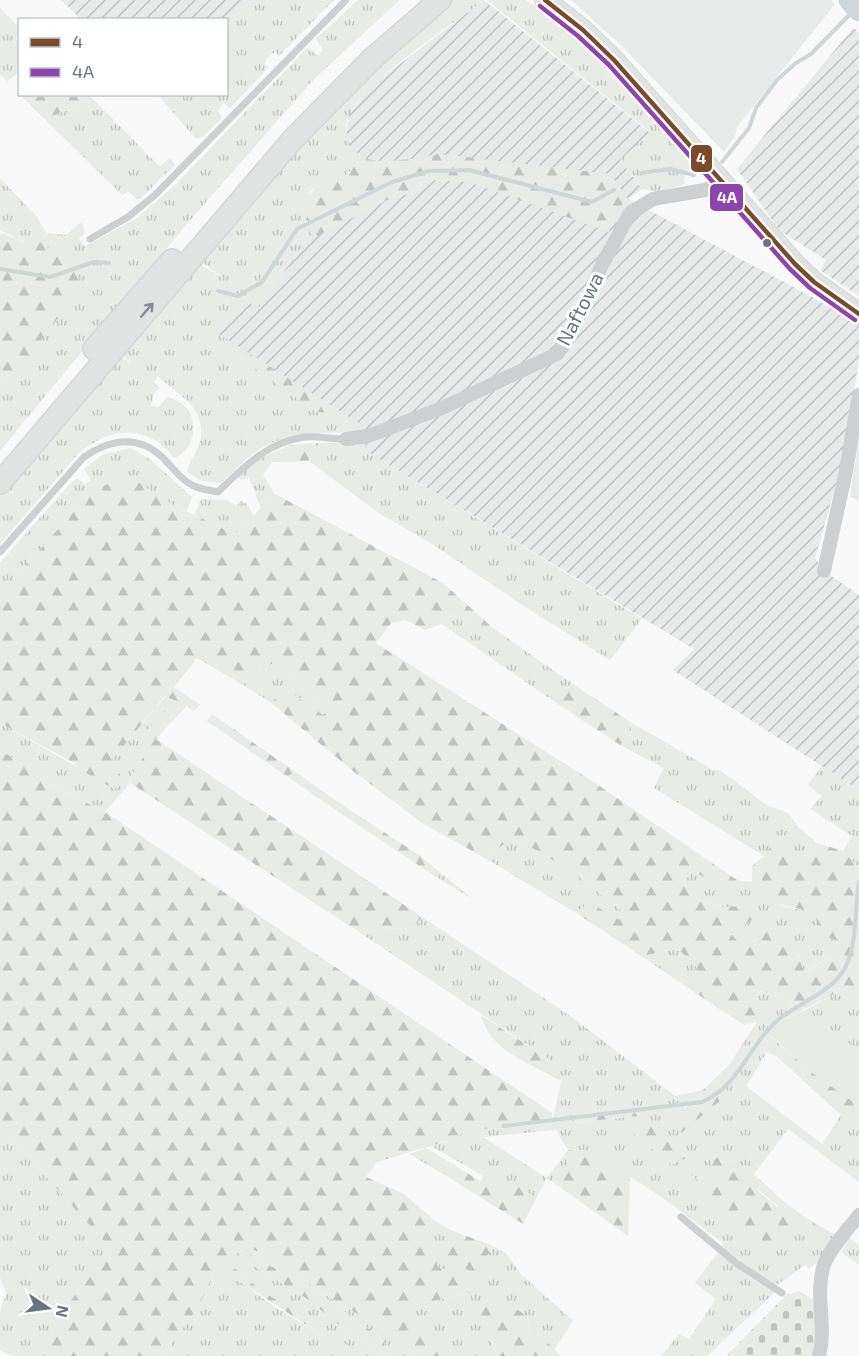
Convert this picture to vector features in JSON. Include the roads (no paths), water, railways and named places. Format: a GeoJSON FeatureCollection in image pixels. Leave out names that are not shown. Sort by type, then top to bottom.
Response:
{"type":"FeatureCollection","features":[{"type":"Feature","properties":{"kind":"main road"},"geometry":{"type":"LineString","coordinates":[[0,466],[119,319],[277,137],[350,61],[417,0]]}},
{"type":"Feature","properties":{"kind":"main road"},"geometry":{"type":"LineString","coordinates":[[0,483],[294,138],[374,57],[440,0]]}},
{"type":"Feature","properties":{"kind":"street"},"geometry":{"type":"LineString","coordinates":[[545,0],[574,22],[614,60],[804,274],[859,314]]}},
{"type":"Feature","properties":{"kind":"street","name":"Naftowa"},"geometry":{"type":"LineString","coordinates":[[346,439],[368,436],[442,408],[556,354],[571,335],[601,267],[630,213],[652,199],[705,190],[721,181]]}},
{"type":"Feature","properties":{"kind":"street"},"geometry":{"type":"LineString","coordinates":[[824,571],[856,433],[859,395]]}},
{"type":"Feature","properties":{"kind":"street"},"geometry":{"type":"LineString","coordinates":[[819,1356],[822,1345],[820,1289],[823,1266],[859,1215]]}},
{"type":"Feature","properties":{"kind":"lane"},"geometry":{"type":"LineString","coordinates":[[90,239],[129,217],[155,195],[346,0]]}},
{"type":"Feature","properties":{"kind":"lane"},"geometry":{"type":"LineString","coordinates":[[0,552],[84,457],[99,447],[115,441],[132,441],[146,446],[188,483],[219,492],[246,462],[280,444],[305,437],[346,439]]}},
{"type":"Feature","properties":{"kind":"lane"},"geometry":{"type":"LineString","coordinates":[[681,1217],[736,1263],[782,1293]]}},
{"type":"Feature","properties":{"kind":"waterway"},"geometry":{"type":"LineString","coordinates":[[849,0],[859,11]]}},
{"type":"Feature","properties":{"kind":"waterway"},"geometry":{"type":"LineString","coordinates":[[722,162],[749,128],[756,108],[777,80],[796,63],[811,54],[856,8]]}},
{"type":"Feature","properties":{"kind":"waterway"},"geometry":{"type":"LineString","coordinates":[[641,173],[670,169],[694,175]]}},
{"type":"Feature","properties":{"kind":"waterway"},"geometry":{"type":"LineString","coordinates":[[218,291],[238,296],[262,282],[297,229],[392,182],[429,171],[469,170],[592,202],[614,190]]}},
{"type":"Feature","properties":{"kind":"waterway"},"geometry":{"type":"LineString","coordinates":[[0,269],[50,277],[94,262],[109,263]]}},
{"type":"Feature","properties":{"kind":"waterway"},"geometry":{"type":"LineString","coordinates":[[503,1126],[702,1102],[715,1095],[726,1086],[760,1040],[779,1019],[824,991],[839,977],[852,948],[859,882]]}}]}
